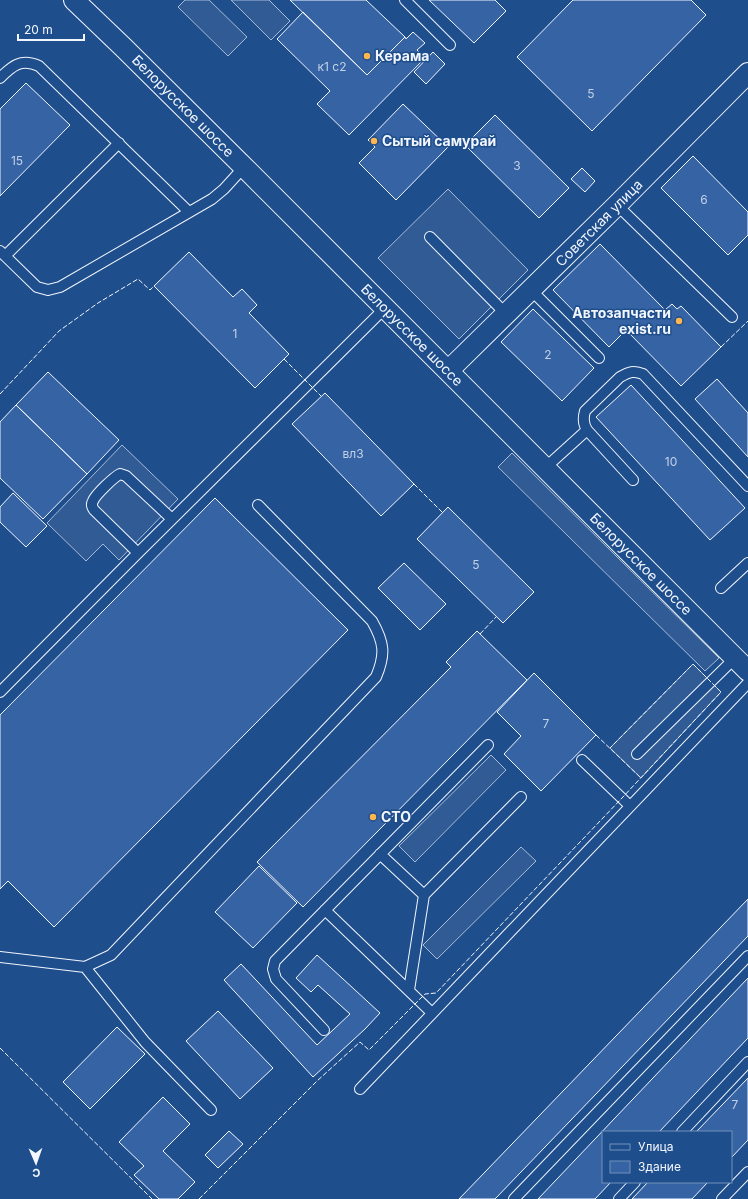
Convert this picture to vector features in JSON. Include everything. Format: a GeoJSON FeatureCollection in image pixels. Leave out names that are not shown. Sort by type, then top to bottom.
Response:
{"type":"FeatureCollection","features":[{"type":"Feature","properties":{"kind":"street","name":"Белорусское шоссе"},"geometry":{"type":"LineString","coordinates":[[74,0],[244,167],[741,665]]}},
{"type":"Feature","properties":{"kind":"street","name":"Советская улица"},"geometry":{"type":"LineString","coordinates":[[448,371],[617,205],[748,73]]}},
{"type":"Feature","properties":{"kind":"lane"},"geometry":{"type":"LineString","coordinates":[[405,0],[450,45]]}},
{"type":"Feature","properties":{"kind":"lane"},"geometry":{"type":"LineString","coordinates":[[0,78],[11,67],[23,63],[31,63],[38,66],[189,212]]}},
{"type":"Feature","properties":{"kind":"lane"},"geometry":{"type":"LineString","coordinates":[[119,144],[2,253],[37,287],[48,290],[60,287],[212,199],[224,189],[244,167]]}},
{"type":"Feature","properties":{"kind":"lane"},"geometry":{"type":"LineString","coordinates":[[617,205],[732,318]]}},
{"type":"Feature","properties":{"kind":"lane"},"geometry":{"type":"LineString","coordinates":[[430,237],[506,314]]}},
{"type":"Feature","properties":{"kind":"lane"},"geometry":{"type":"LineString","coordinates":[[531,290],[599,358]]}},
{"type":"Feature","properties":{"kind":"lane"},"geometry":{"type":"LineString","coordinates":[[0,692],[385,308]]}},
{"type":"Feature","properties":{"kind":"lane"},"geometry":{"type":"LineString","coordinates":[[633,480],[587,430],[584,425],[583,417],[585,411],[620,377],[627,373],[636,371],[643,374],[748,486]]}},
{"type":"Feature","properties":{"kind":"lane"},"geometry":{"type":"LineString","coordinates":[[545,468],[587,430]]}},
{"type":"Feature","properties":{"kind":"lane"},"geometry":{"type":"LineString","coordinates":[[138,553],[94,510],[92,504],[93,499],[115,476],[120,474],[126,476],[172,519]]}},
{"type":"Feature","properties":{"kind":"lane"},"geometry":{"type":"LineString","coordinates":[[0,957],[85,967],[111,955],[376,677],[381,666],[383,651],[380,634],[372,621],[258,505]]}},
{"type":"Feature","properties":{"kind":"lane"},"geometry":{"type":"LineString","coordinates":[[721,588],[748,564]]}},
{"type":"Feature","properties":{"kind":"lane"},"geometry":{"type":"LineString","coordinates":[[637,754],[741,665]]}},
{"type":"Feature","properties":{"kind":"lane"},"geometry":{"type":"LineString","coordinates":[[360,1088],[748,683]]}},
{"type":"Feature","properties":{"kind":"lane"},"geometry":{"type":"LineString","coordinates":[[324,1030],[276,979],[273,970],[275,961],[488,745]]}},
{"type":"Feature","properties":{"kind":"lane"},"geometry":{"type":"LineString","coordinates":[[582,760],[630,806]]}},
{"type":"Feature","properties":{"kind":"lane"},"geometry":{"type":"LineString","coordinates":[[409,990],[424,895],[521,797]]}},
{"type":"Feature","properties":{"kind":"lane"},"geometry":{"type":"LineString","coordinates":[[380,854],[424,895]]}},
{"type":"Feature","properties":{"kind":"lane"},"geometry":{"type":"LineString","coordinates":[[325,910],[432,1013]]}},
{"type":"Feature","properties":{"kind":"lane"},"geometry":{"type":"LineString","coordinates":[[514,1199],[748,956]]}},
{"type":"Feature","properties":{"kind":"lane"},"geometry":{"type":"LineString","coordinates":[[85,967],[145,1042],[211,1110]]}},
{"type":"Feature","properties":{"kind":"lane"},"geometry":{"type":"LineString","coordinates":[[683,1131],[748,1062]]}},
{"type":"Feature","properties":{"kind":"lane"},"geometry":{"type":"LineString","coordinates":[[722,1199],[748,1172]]}},
{"type":"Feature","properties":{"kind":"lane"},"geometry":{"type":"LineString","coordinates":[[619,1199],[634,1183]]}},
{"type":"Feature","properties":{"kind":"shaded area"},"geometry":{"type":"Polygon","coordinates":[[[185,0],[209,0],[247,37],[228,56],[178,7],[185,0]]]}},
{"type":"Feature","properties":{"kind":"shaded area"},"geometry":{"type":"Polygon","coordinates":[[[231,0],[269,0],[290,21],[271,40],[231,0]]]}},
{"type":"Feature","properties":{"kind":"shaded area"},"geometry":{"type":"Polygon","coordinates":[[[448,189],[528,270],[459,339],[378,258],[448,189]]]}},
{"type":"Feature","properties":{"kind":"shaded area"},"geometry":{"type":"Polygon","coordinates":[[[122,445],[178,499],[119,560],[103,544],[86,561],[47,523],[122,445]]]}},
{"type":"Feature","properties":{"kind":"shaded area"},"geometry":{"type":"Polygon","coordinates":[[[512,453],[719,658],[705,671],[498,467],[512,453]]]}},
{"type":"Feature","properties":{"kind":"shaded area"},"geometry":{"type":"Polygon","coordinates":[[[693,664],[721,692],[641,778],[610,748],[693,664]]]}},
{"type":"Feature","properties":{"kind":"shaded area"},"geometry":{"type":"Polygon","coordinates":[[[491,755],[506,770],[415,862],[399,846],[491,755]]]}},
{"type":"Feature","properties":{"kind":"shaded area"},"geometry":{"type":"Polygon","coordinates":[[[521,847],[536,861],[437,959],[423,945],[521,847]]]}},
{"type":"Feature","properties":{"kind":"building","name":"Керама"},"geometry":{"type":"Polygon","coordinates":[[[290,0],[366,0],[405,37],[367,75],[290,0]]]}},
{"type":"Feature","properties":{"kind":"building"},"geometry":{"type":"Polygon","coordinates":[[[429,0],[495,0],[506,11],[474,43],[429,0]]]}},
{"type":"Feature","properties":{"kind":"building"},"geometry":{"type":"Polygon","coordinates":[[[573,0],[691,0],[706,15],[592,131],[517,57],[573,0]]]}},
{"type":"Feature","properties":{"kind":"building"},"geometry":{"type":"Polygon","coordinates":[[[303,12],[367,75],[405,37],[406,39],[413,32],[425,43],[417,50],[425,58],[349,135],[317,104],[330,91],[277,39],[303,12]]]}},
{"type":"Feature","properties":{"kind":"building"},"geometry":{"type":"Polygon","coordinates":[[[433,52],[445,64],[426,84],[414,72],[433,52]]]}},
{"type":"Feature","properties":{"kind":"building"},"geometry":{"type":"Polygon","coordinates":[[[26,83],[70,125],[0,196],[0,109],[26,83]]]}},
{"type":"Feature","properties":{"kind":"building"},"geometry":{"type":"Polygon","coordinates":[[[403,104],[448,147],[396,200],[359,163],[375,147],[368,140],[403,104]]]}},
{"type":"Feature","properties":{"kind":"building"},"geometry":{"type":"Polygon","coordinates":[[[495,115],[569,188],[539,218],[465,145],[495,115]]]}},
{"type":"Feature","properties":{"kind":"building"},"geometry":{"type":"Polygon","coordinates":[[[693,156],[748,212],[748,235],[728,255],[661,188],[693,156]]]}},
{"type":"Feature","properties":{"kind":"building"},"geometry":{"type":"Polygon","coordinates":[[[582,168],[595,181],[585,192],[571,179],[582,168]]]}},
{"type":"Feature","properties":{"kind":"building"},"geometry":{"type":"Polygon","coordinates":[[[600,244],[665,310],[672,304],[677,309],[681,306],[721,347],[681,386],[626,330],[609,347],[553,290],[600,244]]]}},
{"type":"Feature","properties":{"kind":"building"},"geometry":{"type":"Polygon","coordinates":[[[189,252],[233,297],[242,289],[257,305],[249,313],[289,354],[255,388],[154,286],[189,252]]]}},
{"type":"Feature","properties":{"kind":"building"},"geometry":{"type":"Polygon","coordinates":[[[533,309],[594,368],[562,401],[501,342],[533,309]]]}},
{"type":"Feature","properties":{"kind":"building"},"geometry":{"type":"Polygon","coordinates":[[[48,372],[119,440],[87,474],[16,405],[48,372]]]}},
{"type":"Feature","properties":{"kind":"building"},"geometry":{"type":"Polygon","coordinates":[[[717,379],[748,413],[748,457],[695,399],[717,379]]]}},
{"type":"Feature","properties":{"kind":"building"},"geometry":{"type":"Polygon","coordinates":[[[631,385],[745,508],[710,540],[596,417],[631,385]]]}},
{"type":"Feature","properties":{"kind":"building"},"geometry":{"type":"Polygon","coordinates":[[[325,393],[414,484],[381,516],[292,424],[325,393]]]}},
{"type":"Feature","properties":{"kind":"building"},"geometry":{"type":"Polygon","coordinates":[[[16,405],[87,474],[43,519],[0,478],[0,422],[16,405]]]}},
{"type":"Feature","properties":{"kind":"building"},"geometry":{"type":"Polygon","coordinates":[[[13,493],[47,526],[26,547],[0,522],[0,507],[13,493]]]}},
{"type":"Feature","properties":{"kind":"building"},"geometry":{"type":"Polygon","coordinates":[[[215,498],[348,630],[54,927],[8,881],[0,889],[0,715],[215,498]]]}},
{"type":"Feature","properties":{"kind":"building"},"geometry":{"type":"Polygon","coordinates":[[[448,507],[534,592],[503,623],[417,539],[448,507]]]}},
{"type":"Feature","properties":{"kind":"building"},"geometry":{"type":"Polygon","coordinates":[[[404,563],[446,604],[420,630],[378,588],[404,563]]]}},
{"type":"Feature","properties":{"kind":"building"},"geometry":{"type":"Polygon","coordinates":[[[477,631],[527,680],[303,907],[257,862],[451,667],[446,662],[477,631]]]}},
{"type":"Feature","properties":{"kind":"building"},"geometry":{"type":"Polygon","coordinates":[[[534,673],[596,735],[541,791],[504,754],[521,736],[497,712],[534,673]]]}},
{"type":"Feature","properties":{"kind":"building"},"geometry":{"type":"Polygon","coordinates":[[[259,866],[297,903],[253,948],[215,912],[259,866]]]}},
{"type":"Feature","properties":{"kind":"building"},"geometry":{"type":"Polygon","coordinates":[[[748,899],[748,936],[495,1199],[459,1199],[748,899]]]}},
{"type":"Feature","properties":{"kind":"building"},"geometry":{"type":"Polygon","coordinates":[[[317,955],[380,1013],[365,1029],[313,1077],[224,980],[241,964],[317,1045],[350,1014],[318,985],[311,992],[296,978],[317,955]]]}},
{"type":"Feature","properties":{"kind":"building"},"geometry":{"type":"Polygon","coordinates":[[[748,978],[748,1038],[660,1131],[603,1131],[748,978]]]}},
{"type":"Feature","properties":{"kind":"building"},"geometry":{"type":"Polygon","coordinates":[[[218,1011],[273,1068],[240,1099],[186,1041],[218,1011]]]}},
{"type":"Feature","properties":{"kind":"building"},"geometry":{"type":"Polygon","coordinates":[[[117,1027],[145,1054],[90,1109],[63,1082],[117,1027]]]}},
{"type":"Feature","properties":{"kind":"building"},"geometry":{"type":"Polygon","coordinates":[[[748,1078],[748,1140],[732,1157],[732,1131],[697,1131],[748,1078]]]}},
{"type":"Feature","properties":{"kind":"building"},"geometry":{"type":"Polygon","coordinates":[[[163,1097],[190,1124],[163,1151],[195,1182],[178,1199],[159,1199],[134,1175],[144,1166],[119,1142],[163,1097]]]}},
{"type":"Feature","properties":{"kind":"building"},"geometry":{"type":"Polygon","coordinates":[[[229,1131],[243,1144],[218,1168],[205,1155],[229,1131]]]}},
{"type":"Feature","properties":{"kind":"building"},"geometry":{"type":"Polygon","coordinates":[[[602,1132],[602,1183],[610,1183],[595,1199],[538,1199],[602,1132]]]}},
{"type":"Feature","properties":{"kind":"building"},"geometry":{"type":"Polygon","coordinates":[[[647,1183],[707,1183],[692,1199],[632,1199],[647,1183]]]}},
{"type":"Feature","properties":{"kind":"fence"},"geometry":{"type":"LineString","coordinates":[[0,394],[59,331],[98,303],[138,279],[150,290],[154,286]]}},
{"type":"Feature","properties":{"kind":"fence"},"geometry":{"type":"LineString","coordinates":[[721,347],[748,321]]}},
{"type":"Feature","properties":{"kind":"fence"},"geometry":{"type":"LineString","coordinates":[[284,359],[321,396]]}},
{"type":"Feature","properties":{"kind":"fence"},"geometry":{"type":"LineString","coordinates":[[414,484],[443,513]]}},
{"type":"Feature","properties":{"kind":"fence"},"geometry":{"type":"LineString","coordinates":[[480,634],[496,617]]}},
{"type":"Feature","properties":{"kind":"fence"},"geometry":{"type":"LineString","coordinates":[[199,1199],[317,1081],[360,1042],[369,1050],[425,994],[436,993],[721,692],[693,664],[610,748]]}},
{"type":"Feature","properties":{"kind":"fence"},"geometry":{"type":"LineString","coordinates":[[596,735],[641,778]]}},
{"type":"Feature","properties":{"kind":"fence"},"geometry":{"type":"LineString","coordinates":[[0,1048],[152,1199]]}},
{"type":"Feature","properties":{"kind":"place","name":"Керама"},"geometry":{"type":"Point","coordinates":[367,56]}},
{"type":"Feature","properties":{"kind":"place","name":"Сытый самурай"},"geometry":{"type":"Point","coordinates":[374,141]}},
{"type":"Feature","properties":{"kind":"place","name":"Автозапчасти exist.ru"},"geometry":{"type":"Point","coordinates":[679,321]}},
{"type":"Feature","properties":{"kind":"place","name":"СТО"},"geometry":{"type":"Point","coordinates":[373,817]}}]}
